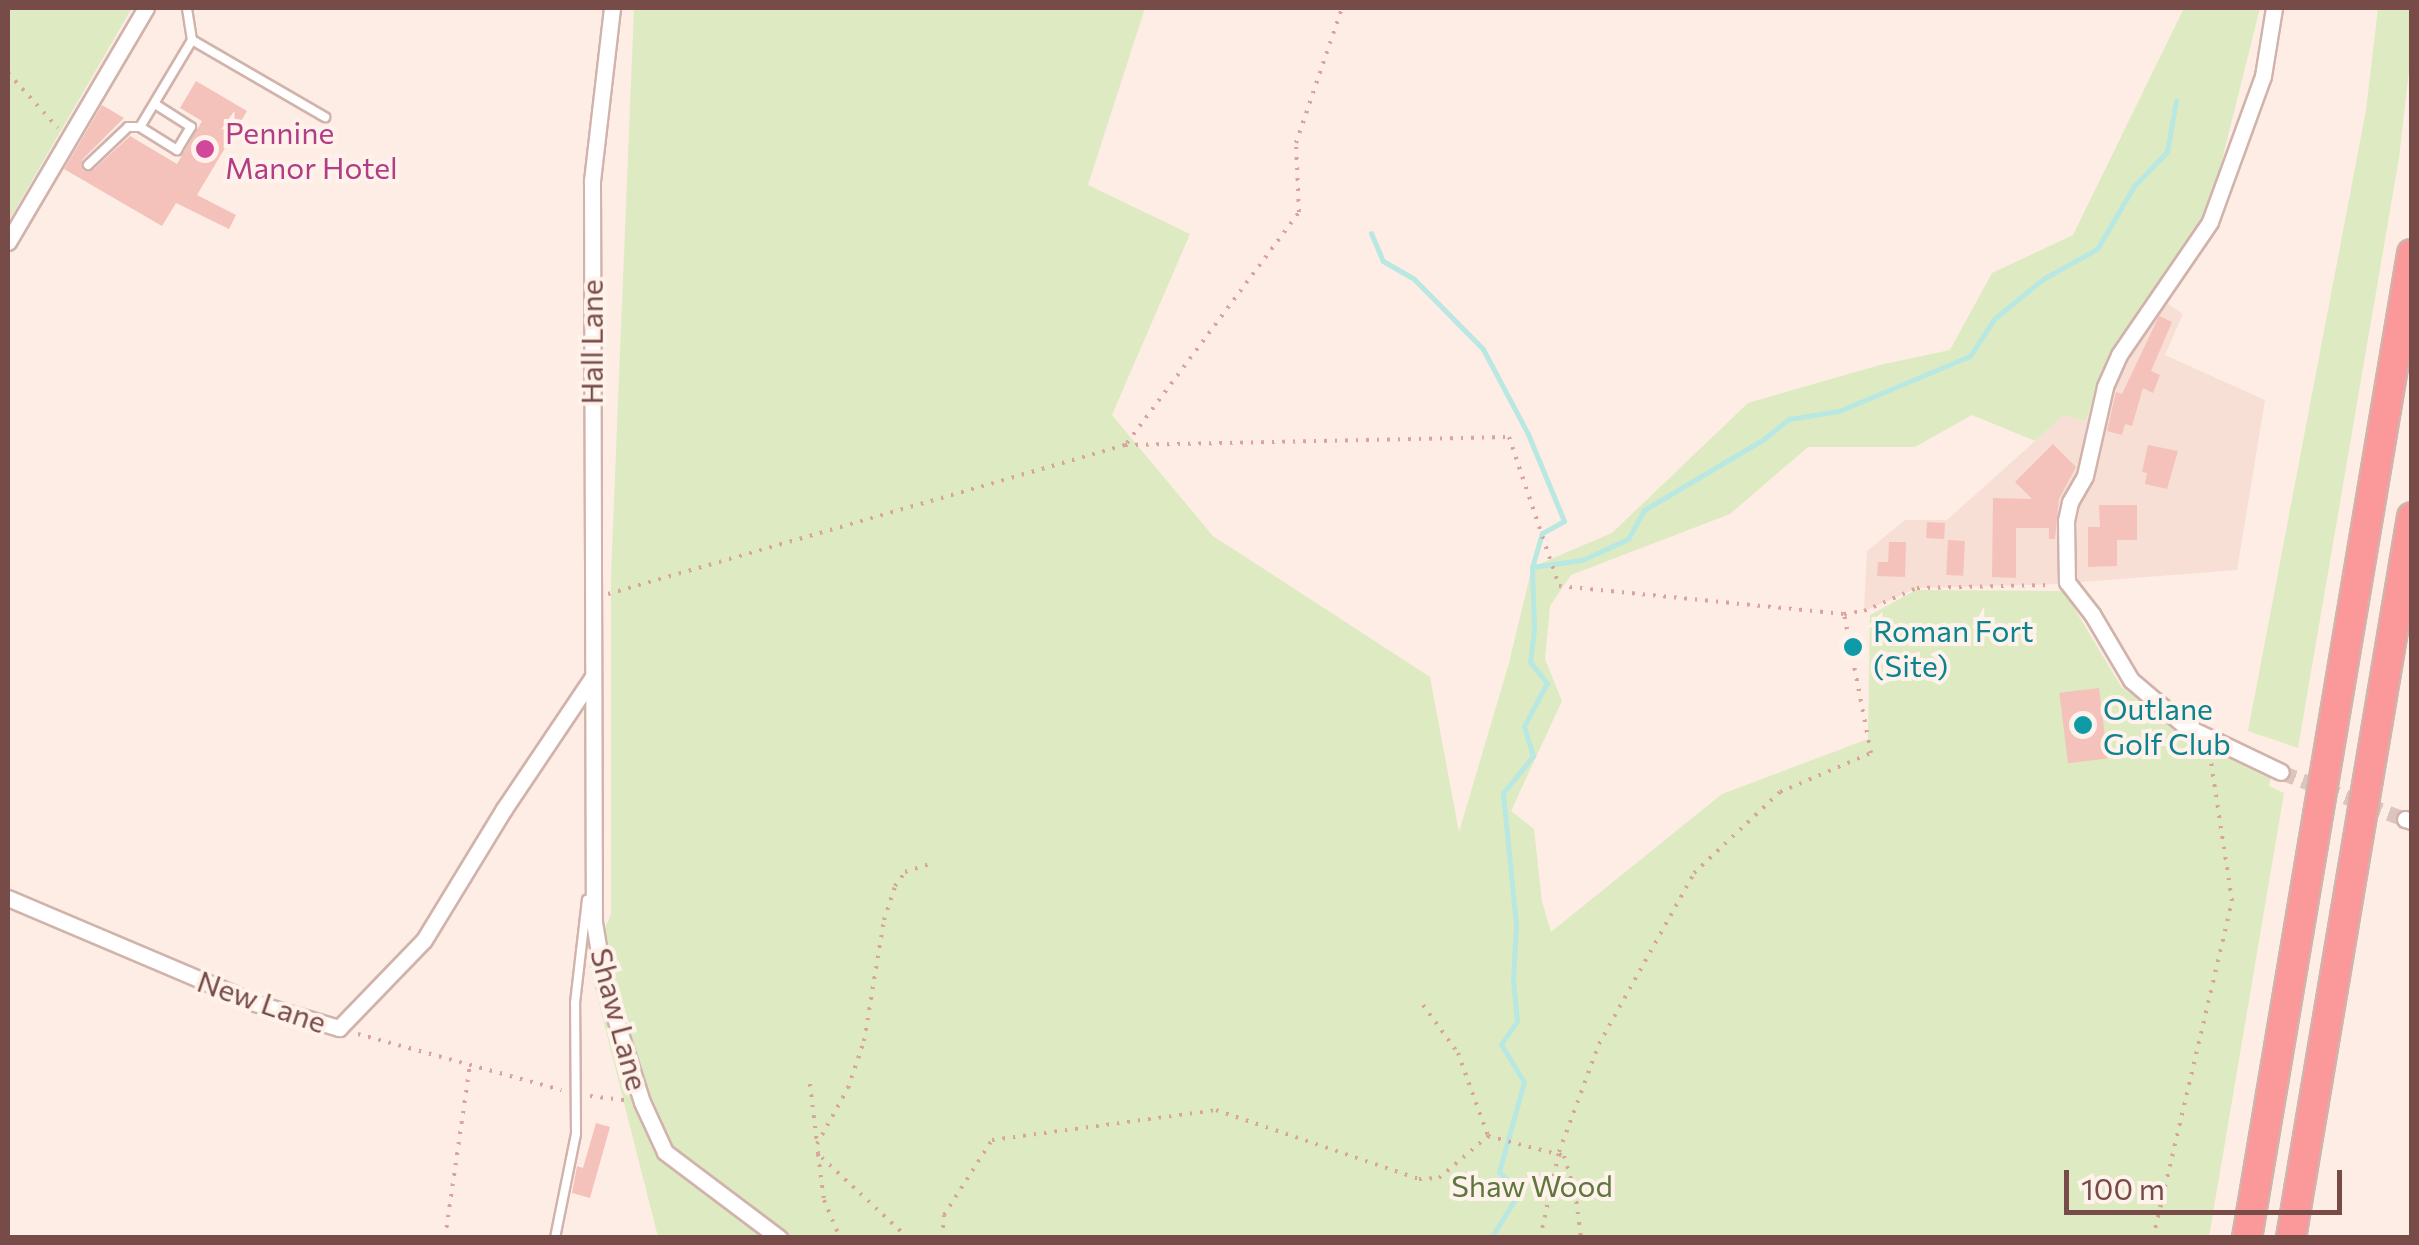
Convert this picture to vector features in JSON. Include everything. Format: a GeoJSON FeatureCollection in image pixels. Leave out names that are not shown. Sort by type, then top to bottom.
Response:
{"type":"FeatureCollection","features":[{"type":"Feature","properties":{"kind":"highway"},"geometry":{"type":"LineString","coordinates":[[2247,1238],[2412,254]]}},
{"type":"Feature","properties":{"kind":"highway"},"geometry":{"type":"LineString","coordinates":[[2291,1238],[2412,517]]}},
{"type":"Feature","properties":{"kind":"street"},"geometry":{"type":"LineString","coordinates":[[8,242],[146,8]]}},
{"type":"Feature","properties":{"kind":"street","name":"Hall Lane"},"geometry":{"type":"LineString","coordinates":[[592,678],[592,180],[612,8]]}},
{"type":"Feature","properties":{"kind":"street"},"geometry":{"type":"LineString","coordinates":[[2274,8],[2263,76],[2210,222],[2176,278],[2144,312],[2106,387],[2084,476],[2067,513],[2067,582],[2092,614],[2132,680],[2185,726],[2281,772]]}},
{"type":"Feature","properties":{"kind":"street","name":"Shaw Lane"},"geometry":{"type":"LineString","coordinates":[[592,678],[594,922],[604,983],[642,1102],[665,1152],[779,1238]]}},
{"type":"Feature","properties":{"kind":"street","name":"New Lane"},"geometry":{"type":"LineString","coordinates":[[8,898],[255,1003],[340,1028],[424,940],[504,809],[592,678]]}},
{"type":"Feature","properties":{"kind":"lane"},"geometry":{"type":"LineString","coordinates":[[140,127],[192,40],[187,8]]}},
{"type":"Feature","properties":{"kind":"lane"},"geometry":{"type":"LineString","coordinates":[[192,40],[324,117]]}},
{"type":"Feature","properties":{"kind":"lane"},"geometry":{"type":"LineString","coordinates":[[88,165],[128,127],[140,127],[176,150],[191,126],[155,104]]}},
{"type":"Feature","properties":{"kind":"lane"},"geometry":{"type":"LineString","coordinates":[[555,1238],[576,1134],[575,1003],[592,869]]}},
{"type":"Feature","properties":{"kind":"path"},"geometry":{"type":"LineString","coordinates":[[1125,446],[1299,212],[1296,143],[1342,8]]}},
{"type":"Feature","properties":{"kind":"path"},"geometry":{"type":"LineString","coordinates":[[8,73],[68,139]]}},
{"type":"Feature","properties":{"kind":"path"},"geometry":{"type":"LineString","coordinates":[[590,599],[1125,446],[1509,437],[1559,586],[1844,614],[1864,611],[1916,588],[2067,582]]}},
{"type":"Feature","properties":{"kind":"path"},"geometry":{"type":"LineString","coordinates":[[1540,1238],[1559,1152],[1599,1044],[1694,873],[1780,792],[1870,753],[1844,614]]}},
{"type":"Feature","properties":{"kind":"path"},"geometry":{"type":"LineString","coordinates":[[2152,1238],[2232,901],[2206,736]]}},
{"type":"Feature","properties":{"kind":"path"},"geometry":{"type":"LineString","coordinates":[[817,1144],[848,1088],[864,1041],[884,920],[895,886],[904,872],[932,863]]}},
{"type":"Feature","properties":{"kind":"path"},"geometry":{"type":"LineString","coordinates":[[1424,1005],[1458,1053],[1488,1136],[1559,1152]]}},
{"type":"Feature","properties":{"kind":"path"},"geometry":{"type":"LineString","coordinates":[[340,1028],[577,1095],[642,1102]]}},
{"type":"Feature","properties":{"kind":"path"},"geometry":{"type":"LineString","coordinates":[[446,1238],[470,1065]]}},
{"type":"Feature","properties":{"kind":"path"},"geometry":{"type":"LineString","coordinates":[[810,1084],[824,1200],[840,1238]]}},
{"type":"Feature","properties":{"kind":"path"},"geometry":{"type":"LineString","coordinates":[[942,1238],[944,1215],[992,1140],[1216,1110],[1419,1179],[1439,1178],[1488,1136]]}},
{"type":"Feature","properties":{"kind":"path"},"geometry":{"type":"LineString","coordinates":[[1559,1152],[1575,1191],[1581,1238]]}},
{"type":"Feature","properties":{"kind":"path"},"geometry":{"type":"LineString","coordinates":[[818,1154],[908,1238]]}},
{"type":"Feature","properties":{"kind":"shaded area"},"geometry":{"type":"Polygon","coordinates":[[[2158,297],[2183,314],[2165,355],[2265,400],[2237,570],[2056,584],[1917,588],[1864,611],[1867,551],[1905,520],[1947,520],[2064,415],[2085,421],[2112,350],[2149,298],[2158,297]]]}},
{"type":"Feature","properties":{"kind":"green space"},"geometry":{"type":"Polygon","coordinates":[[[8,8],[132,8],[8,222],[8,8]]]}},
{"type":"Feature","properties":{"kind":"green space","name":"Outlane Golf Club"},"geometry":{"type":"Polygon","coordinates":[[[634,8],[1145,8],[1088,185],[1190,234],[1112,415],[1213,536],[1430,677],[1459,832],[1509,663],[1532,567],[1612,533],[1748,403],[1880,365],[1950,350],[1992,273],[2073,235],[2184,8],[2260,8],[2208,216],[2158,297],[2149,298],[2112,350],[2085,421],[2064,415],[2035,441],[1972,415],[1915,447],[1808,447],[1730,514],[1571,575],[1550,606],[1545,659],[1562,701],[1511,811],[1534,829],[1542,901],[1551,932],[1722,794],[1868,739],[1870,615],[1916,590],[2064,591],[2122,688],[2272,772],[2269,786],[2284,793],[2209,1237],[658,1237],[589,964],[611,914],[611,575],[634,8]]]}},
{"type":"Feature","properties":{"kind":"green space"},"geometry":{"type":"Polygon","coordinates":[[[2378,8],[2411,8],[2411,53],[2399,158],[2298,748],[2248,731],[2366,110],[2378,8]]]}},
{"type":"Feature","properties":{"kind":"building","name":"Pennine Manor Hotel"},"geometry":{"type":"Polygon","coordinates":[[[196,81],[247,111],[197,195],[236,215],[229,229],[176,203],[162,226],[64,169],[102,105],[124,118],[82,160],[83,171],[93,170],[130,136],[177,164],[202,121],[180,108],[196,81]]]}},
{"type":"Feature","properties":{"kind":"building"},"geometry":{"type":"Polygon","coordinates":[[[2159,316],[2172,322],[2151,371],[2160,375],[2153,393],[2143,388],[2132,426],[2125,424],[2122,435],[2107,431],[2116,392],[2122,394],[2159,316]]]}},
{"type":"Feature","properties":{"kind":"building"},"geometry":{"type":"Polygon","coordinates":[[[2053,444],[2076,467],[2059,499],[2055,539],[2049,539],[2049,528],[2016,528],[2016,578],[1992,577],[1993,498],[2032,499],[2015,482],[2053,444]]]}},
{"type":"Feature","properties":{"kind":"building"},"geometry":{"type":"Polygon","coordinates":[[[2148,445],[2178,451],[2167,489],[2145,484],[2147,473],[2142,472],[2148,445]]]}},
{"type":"Feature","properties":{"kind":"building"},"geometry":{"type":"Polygon","coordinates":[[[2099,505],[2137,505],[2137,540],[2117,540],[2117,566],[2088,567],[2088,527],[2100,527],[2099,505]]]}},
{"type":"Feature","properties":{"kind":"building"},"geometry":{"type":"Polygon","coordinates":[[[1927,522],[1945,523],[1944,539],[1926,538],[1927,522]]]}},
{"type":"Feature","properties":{"kind":"building"},"geometry":{"type":"Polygon","coordinates":[[[1948,540],[1965,541],[1963,576],[1946,575],[1948,540]]]}},
{"type":"Feature","properties":{"kind":"building"},"geometry":{"type":"Polygon","coordinates":[[[1889,542],[1906,542],[1905,577],[1877,576],[1878,562],[1888,562],[1889,542]]]}},
{"type":"Feature","properties":{"kind":"building","name":"Outlane Golf Club"},"geometry":{"type":"Polygon","coordinates":[[[2099,688],[2108,758],[2068,763],[2059,693],[2099,688]]]}},
{"type":"Feature","properties":{"kind":"building"},"geometry":{"type":"Polygon","coordinates":[[[596,1123],[610,1127],[590,1198],[572,1193],[577,1166],[583,1168],[596,1123]]]}},
{"type":"Feature","properties":{"kind":"waterway"},"geometry":{"type":"LineString","coordinates":[[1491,1238],[1520,1191],[1499,1172],[1524,1082],[1501,1044],[1517,1021],[1513,980],[1516,924],[1503,793],[1533,756],[1524,726],[1547,683],[1530,662],[1534,628],[1532,567],[1582,560],[1628,539],[1644,510],[1764,439],[1789,419],[1839,411],[1970,356],[1994,319],[2043,279],[2097,249],[2134,186],[2167,152],[2176,101]]}},
{"type":"Feature","properties":{"kind":"waterway"},"geometry":{"type":"LineString","coordinates":[[1371,233],[1383,261],[1414,279],[1483,349],[1528,434],[1564,521],[1542,533],[1532,567]]}},
{"type":"Feature","properties":{"kind":"tunnel"},"geometry":{"type":"LineString","coordinates":[[2281,772],[2405,819]]}},
{"type":"Feature","properties":{"kind":"place","name":"Pennine Manor Hotel"},"geometry":{"type":"Point","coordinates":[205,149]}},
{"type":"Feature","properties":{"kind":"place","name":"Roman Fort (Site)"},"geometry":{"type":"Point","coordinates":[1853,647]}},
{"type":"Feature","properties":{"kind":"place","name":"Outlane Golf Club"},"geometry":{"type":"Point","coordinates":[2083,725]}},
{"type":"Feature","properties":{"kind":"park label","name":"Shaw Wood"},"geometry":{"type":"Point","coordinates":[1532,1185]}}]}
